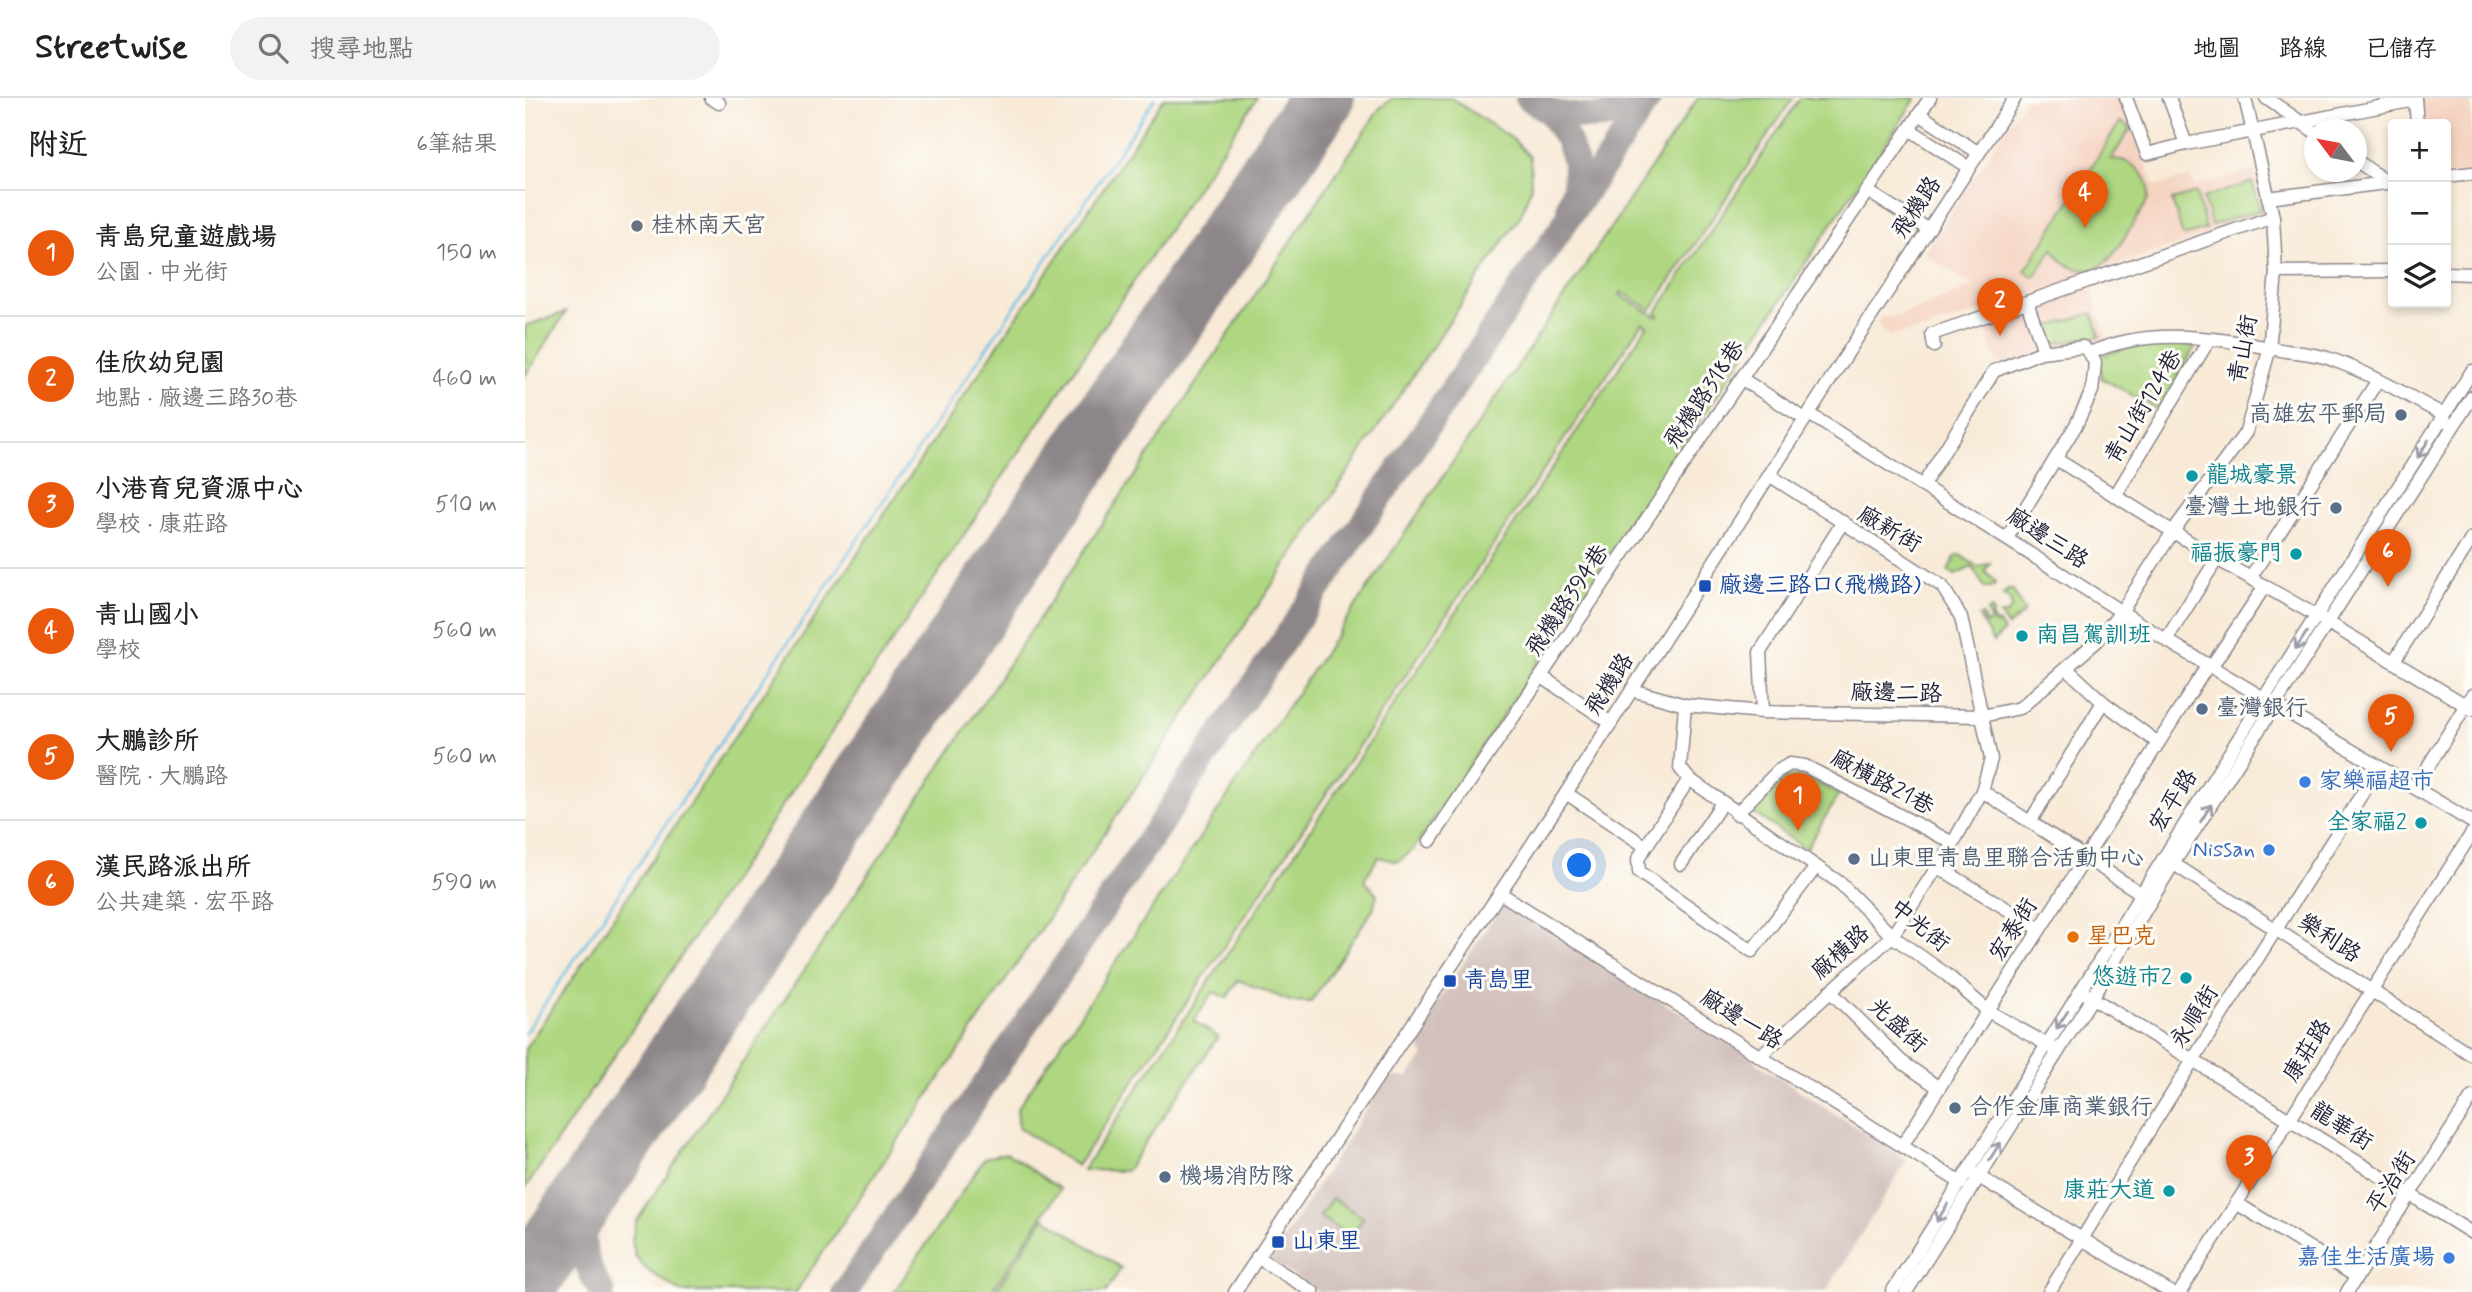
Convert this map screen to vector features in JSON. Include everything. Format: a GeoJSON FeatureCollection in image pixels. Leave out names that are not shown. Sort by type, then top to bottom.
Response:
{"type":"FeatureCollection","features":[{"type":"Feature","properties":{"kind":"street","name":"飛機路318巷"},"geometry":{"type":"LineString","coordinates":[[1629,547],[1930,98]]}},
{"type":"Feature","properties":{"kind":"street","name":"飛機路"},"geometry":{"type":"LineString","coordinates":[[1235,1292],[1566,793],[1807,416],[2015,98]]}},
{"type":"Feature","properties":{"kind":"street"},"geometry":{"type":"LineString","coordinates":[[2126,98],[2147,154],[2415,99],[2417,119]]}},
{"type":"Feature","properties":{"kind":"street"},"geometry":{"type":"LineString","coordinates":[[2169,98],[2186,144]]}},
{"type":"Feature","properties":{"kind":"street","name":"青山街"},"geometry":{"type":"LineString","coordinates":[[2121,612],[2173,531],[2246,432],[2269,347],[2276,272],[2273,217],[2245,98]]}},
{"type":"Feature","properties":{"kind":"street"},"geometry":{"type":"LineString","coordinates":[[2266,98],[2304,124]]}},
{"type":"Feature","properties":{"kind":"street"},"geometry":{"type":"LineString","coordinates":[[1919,114],[1979,153]]}},
{"type":"Feature","properties":{"kind":"street"},"geometry":{"type":"LineString","coordinates":[[1909,129],[1969,168]]}},
{"type":"Feature","properties":{"kind":"street"},"geometry":{"type":"LineString","coordinates":[[2367,167],[2389,182]]}},
{"type":"Feature","properties":{"kind":"street"},"geometry":{"type":"LineString","coordinates":[[2451,175],[2472,173]]}},
{"type":"Feature","properties":{"kind":"street"},"geometry":{"type":"LineString","coordinates":[[2268,198],[2388,183]]}},
{"type":"Feature","properties":{"kind":"street"},"geometry":{"type":"LineString","coordinates":[[1867,191],[1928,229]]}},
{"type":"Feature","properties":{"kind":"street"},"geometry":{"type":"LineString","coordinates":[[1934,346],[1932,334],[2273,217]]}},
{"type":"Feature","properties":{"kind":"street"},"geometry":{"type":"LineString","coordinates":[[2276,272],[2388,271]]}},
{"type":"Feature","properties":{"kind":"street"},"geometry":{"type":"LineString","coordinates":[[2451,273],[2472,274]]}},
{"type":"Feature","properties":{"kind":"street"},"geometry":{"type":"LineString","coordinates":[[2027,302],[2044,351]]}},
{"type":"Feature","properties":{"kind":"street"},"geometry":{"type":"LineString","coordinates":[[2090,352],[2101,347],[2157,337],[2190,337],[2269,347],[2330,359],[2378,380],[2444,415],[2446,437]]}},
{"type":"Feature","properties":{"kind":"street","name":"青山街124巷"},"geometry":{"type":"LineString","coordinates":[[2116,496],[2209,340]]}},
{"type":"Feature","properties":{"kind":"street"},"geometry":{"type":"LineString","coordinates":[[1923,485],[1994,371],[2044,351],[2083,347],[2090,352],[2095,363],[2092,391],[2076,425],[2007,538]]}},
{"type":"Feature","properties":{"kind":"street","name":"宏平路"},"geometry":{"type":"LineString","coordinates":[[2323,619],[2472,370]]}},
{"type":"Feature","properties":{"kind":"street","name":"廠邊三路"},"geometry":{"type":"LineString","coordinates":[[1742,379],[1923,485],[2166,640],[2472,822]]}},
{"type":"Feature","properties":{"kind":"street"},"geometry":{"type":"LineString","coordinates":[[2250,578],[2378,380]]}},
{"type":"Feature","properties":{"kind":"street","name":"宏平路"},"geometry":{"type":"LineString","coordinates":[[1906,1292],[1973,1173],[2269,701],[2472,397]]}},
{"type":"Feature","properties":{"kind":"street","name":"青山街124巷"},"geometry":{"type":"LineString","coordinates":[[2056,459],[2217,559],[2470,703]]}},
{"type":"Feature","properties":{"kind":"street"},"geometry":{"type":"LineString","coordinates":[[1769,475],[1843,522]]}},
{"type":"Feature","properties":{"kind":"street","name":"廠新街"},"geometry":{"type":"LineString","coordinates":[[1763,712],[1760,652],[1843,522],[1942,586],[1961,617],[1982,716]]}},
{"type":"Feature","properties":{"kind":"street"},"geometry":{"type":"LineString","coordinates":[[2394,661],[2472,538]]}},
{"type":"Feature","properties":{"kind":"street","name":"飛機路394巷"},"geometry":{"type":"LineString","coordinates":[[1430,841],[1629,547]]}},
{"type":"Feature","properties":{"kind":"street"},"geometry":{"type":"LineString","coordinates":[[2166,640],[2217,559]]}},
{"type":"Feature","properties":{"kind":"street","name":"宏泰街"},"geometry":{"type":"LineString","coordinates":[[1902,1146],[2158,743],[2265,586]]}},
{"type":"Feature","properties":{"kind":"street","name":"廠邊二路"},"geometry":{"type":"LineString","coordinates":[[1632,690],[1685,705],[1763,712],[1982,716],[2020,708],[2097,641],[2121,612]]}},
{"type":"Feature","properties":{"kind":"street"},"geometry":{"type":"LineString","coordinates":[[2066,668],[2103,702],[2158,743]]}},
{"type":"Feature","properties":{"kind":"street"},"geometry":{"type":"LineString","coordinates":[[1542,677],[1611,723]]}},
{"type":"Feature","properties":{"kind":"street"},"geometry":{"type":"LineString","coordinates":[[2030,822],[2103,702]]}},
{"type":"Feature","properties":{"kind":"street"},"geometry":{"type":"LineString","coordinates":[[2415,788],[2470,703]]}},
{"type":"Feature","properties":{"kind":"street"},"geometry":{"type":"LineString","coordinates":[[1685,705],[1680,768],[1689,779],[1638,859],[1637,866],[1644,877],[1752,951],[1816,867]]}},
{"type":"Feature","properties":{"kind":"street","name":"廠橫路"},"geometry":{"type":"LineString","coordinates":[[1760,1056],[1892,936],[1938,867],[1982,791],[1991,759],[1982,716]]}},
{"type":"Feature","properties":{"kind":"street","name":"廠橫路21巷"},"geometry":{"type":"LineString","coordinates":[[1736,814],[1778,771],[1790,764],[1805,766],[1953,843]]}},
{"type":"Feature","properties":{"kind":"street","name":"永順街"},"geometry":{"type":"LineString","coordinates":[[2049,1292],[2379,767]]}},
{"type":"Feature","properties":{"kind":"street","name":"中光街"},"geometry":{"type":"LineString","coordinates":[[1689,779],[1736,814],[1840,883],[1892,936],[1947,975],[1988,1011],[2052,1048]]}},
{"type":"Feature","properties":{"kind":"street"},"geometry":{"type":"LineString","coordinates":[[1982,791],[2142,894]]}},
{"type":"Feature","properties":{"kind":"street"},"geometry":{"type":"LineString","coordinates":[[1566,793],[1645,846]]}},
{"type":"Feature","properties":{"kind":"street"},"geometry":{"type":"LineString","coordinates":[[1681,863],[1722,803]]}},
{"type":"Feature","properties":{"kind":"street","name":"康莊路"},"geometry":{"type":"LineString","coordinates":[[2181,1292],[2472,833]]}},
{"type":"Feature","properties":{"kind":"street","name":"宏平路"},"geometry":{"type":"LineString","coordinates":[[2087,994],[2142,894],[2168,861]]}},
{"type":"Feature","properties":{"kind":"street","name":"樂利路"},"geometry":{"type":"LineString","coordinates":[[2168,861],[2472,1055]]}},
{"type":"Feature","properties":{"kind":"street"},"geometry":{"type":"LineString","coordinates":[[1938,867],[2040,929]]}},
{"type":"Feature","properties":{"kind":"street","name":"廠邊一路"},"geometry":{"type":"LineString","coordinates":[[1500,893],[1961,1183]]}},
{"type":"Feature","properties":{"kind":"street","name":"光盛街"},"geometry":{"type":"LineString","coordinates":[[1830,991],[1902,1062],[1939,1088]]}},
{"type":"Feature","properties":{"kind":"street","name":"龍華街"},"geometry":{"type":"LineString","coordinates":[[2087,994],[2472,1233]]}},
{"type":"Feature","properties":{"kind":"street","name":"平治街"},"geometry":{"type":"LineString","coordinates":[[2347,1292],[2472,1097]]}},
{"type":"Feature","properties":{"kind":"street"},"geometry":{"type":"LineString","coordinates":[[1973,1173],[2170,1292]]}},
{"type":"Feature","properties":{"kind":"street","name":"宏平路"},"geometry":{"type":"LineString","coordinates":[[1892,1292],[1961,1183],[1973,1173]]}},
{"type":"Feature","properties":{"kind":"street"},"geometry":{"type":"LineString","coordinates":[[2236,1203],[2357,1277]]}},
{"type":"Feature","properties":{"kind":"street"},"geometry":{"type":"LineString","coordinates":[[1257,1258],[1313,1292]]}},
{"type":"Feature","properties":{"kind":"shaded area"},"geometry":{"type":"Polygon","coordinates":[[[2026,98],[2120,98],[2155,186],[2190,177],[2194,187],[2255,169],[2265,215],[1995,307],[1918,331],[1889,336],[1877,324],[1882,316],[1888,318],[1902,315],[1974,286],[1924,253],[2026,98]]]}},
{"type":"Feature","properties":{"kind":"shaded area"},"geometry":{"type":"Polygon","coordinates":[[[2416,98],[2472,98],[2472,173],[2451,175],[2451,119],[2418,119],[2416,98]]]}},
{"type":"Feature","properties":{"kind":"shaded area"},"geometry":{"type":"Polygon","coordinates":[[[2090,284],[2107,340],[1998,368],[1982,318],[2090,284]]]}},
{"type":"Feature","properties":{"kind":"shaded area"},"geometry":{"type":"Polygon","coordinates":[[[1503,904],[1757,1060],[1755,1062],[1907,1160],[1826,1292],[1319,1292],[1270,1260],[1387,1077],[1408,1077],[1424,1056],[1416,1034],[1503,904]]]}},
{"type":"Feature","properties":{"kind":"green space"},"geometry":{"type":"Polygon","coordinates":[[[1164,98],[1257,98],[525,1189],[525,1049],[1164,98]]]}},
{"type":"Feature","properties":{"kind":"green space"},"geometry":{"type":"Polygon","coordinates":[[[1393,98],[1451,98],[1514,140],[1530,157],[1531,187],[1521,215],[796,1292],[681,1292],[646,1269],[635,1256],[632,1239],[636,1222],[1380,108],[1393,98]]]}},
{"type":"Feature","properties":{"kind":"green space"},"geometry":{"type":"Polygon","coordinates":[[[1698,98],[1793,98],[1651,310],[1622,292],[1620,295],[1657,317],[1659,315],[1656,313],[1800,98],[1916,98],[1413,850],[1396,861],[1378,857],[1364,880],[1377,894],[1373,909],[1311,1002],[1290,1001],[1238,980],[1227,998],[1213,992],[1194,1021],[1218,1037],[1126,1171],[1083,1170],[1647,326],[1642,323],[1077,1166],[1019,1128],[1017,1109],[1698,98]]]}},
{"type":"Feature","properties":{"kind":"green space"},"geometry":{"type":"Polygon","coordinates":[[[2120,122],[2131,128],[2111,159],[2125,161],[2139,169],[2143,175],[2149,189],[2143,208],[2109,260],[2093,269],[2083,270],[2066,264],[2053,248],[2034,277],[2025,271],[2120,122]]]}},
{"type":"Feature","properties":{"kind":"green space"},"geometry":{"type":"Polygon","coordinates":[[[2252,182],[2261,210],[2211,225],[2203,198],[2252,182]]]}},
{"type":"Feature","properties":{"kind":"green space"},"geometry":{"type":"Polygon","coordinates":[[[2196,193],[2206,229],[2183,236],[2172,200],[2196,193]]]}},
{"type":"Feature","properties":{"kind":"green space"},"geometry":{"type":"Polygon","coordinates":[[[566,312],[525,376],[525,326],[566,312]]]}},
{"type":"Feature","properties":{"kind":"green space"},"geometry":{"type":"Polygon","coordinates":[[[2093,313],[2100,336],[2047,345],[2042,329],[2093,313]]]}},
{"type":"Feature","properties":{"kind":"green space"},"geometry":{"type":"Polygon","coordinates":[[[2161,342],[2196,345],[2159,410],[2101,378],[2100,356],[2137,345],[2161,342]]]}},
{"type":"Feature","properties":{"kind":"green space"},"geometry":{"type":"Polygon","coordinates":[[[1960,555],[1978,567],[1990,563],[1985,571],[1995,582],[1994,586],[1985,588],[1972,567],[1955,575],[1948,571],[1955,557],[1960,555]]]}},
{"type":"Feature","properties":{"kind":"green space"},"geometry":{"type":"Polygon","coordinates":[[[2013,590],[2025,612],[2008,627],[2000,615],[2007,614],[2012,607],[2010,600],[2003,594],[2013,590]]]}},
{"type":"Feature","properties":{"kind":"green space"},"geometry":{"type":"Polygon","coordinates":[[[1992,609],[1994,614],[1991,616],[1995,624],[1999,623],[2004,631],[1993,642],[1979,617],[1982,615],[1986,624],[1991,622],[1987,612],[1992,609]]]}},
{"type":"Feature","properties":{"kind":"green space"},"geometry":{"type":"Polygon","coordinates":[[[1788,776],[1812,780],[1839,794],[1806,849],[1752,812],[1788,776]]]}},
{"type":"Feature","properties":{"kind":"green space"},"geometry":{"type":"Polygon","coordinates":[[[1007,1153],[1060,1189],[991,1292],[894,1292],[985,1158],[1007,1153]]]}},
{"type":"Feature","properties":{"kind":"green space"},"geometry":{"type":"Polygon","coordinates":[[[1332,1198],[1363,1218],[1351,1237],[1320,1217],[1332,1198]]]}},
{"type":"Feature","properties":{"kind":"green space"},"geometry":{"type":"Polygon","coordinates":[[[1044,1217],[1121,1268],[1106,1292],[995,1292],[1044,1217]]]}},
{"type":"Feature","properties":{"kind":"waterway"},"geometry":{"type":"LineString","coordinates":[[525,1033],[1155,98]]}},
{"type":"Feature","properties":{"kind":"taxiway"},"geometry":{"type":"LineString","coordinates":[[1528,98],[1550,112],[1568,141],[1576,164],[1575,186],[1569,206]]}},
{"type":"Feature","properties":{"kind":"taxiway"},"geometry":{"type":"LineString","coordinates":[[1550,112],[1598,117],[1621,112],[1642,98]]}},
{"type":"Feature","properties":{"kind":"taxiway"},"geometry":{"type":"LineString","coordinates":[[845,1292],[1649,98]]}},
{"type":"Feature","properties":{"kind":"taxiway"},"geometry":{"type":"LineString","coordinates":[[599,1174],[588,1205],[583,1234],[587,1262],[602,1292]]}},
{"type":"Feature","properties":{"kind":"runway"},"geometry":{"type":"LineString","coordinates":[[525,1285],[1322,98]]}},
{"type":"Feature","properties":{"kind":"place","name":"桂林南天宮"},"geometry":{"type":"Point","coordinates":[637,226]}},
{"type":"Feature","properties":{"kind":"place","name":"青山國小"},"geometry":{"type":"Point","coordinates":[2085,228]}},
{"type":"Feature","properties":{"kind":"place","name":"佳欣幼兒園"},"geometry":{"type":"Point","coordinates":[2000,336]}},
{"type":"Feature","properties":{"kind":"place","name":"高雄宏平郵局"},"geometry":{"type":"Point","coordinates":[2401,415]}},
{"type":"Feature","properties":{"kind":"place","name":"龍城豪景"},"geometry":{"type":"Point","coordinates":[2192,476]}},
{"type":"Feature","properties":{"kind":"place","name":"臺灣土地銀行"},"geometry":{"type":"Point","coordinates":[2336,508]}},
{"type":"Feature","properties":{"kind":"place","name":"福振豪門"},"geometry":{"type":"Point","coordinates":[2296,554]}},
{"type":"Feature","properties":{"kind":"place","name":"廠邊三路口(飛機路)"},"geometry":{"type":"Point","coordinates":[1705,586]}},
{"type":"Feature","properties":{"kind":"place","name":"漢民路派出所"},"geometry":{"type":"Point","coordinates":[2388,587]}},
{"type":"Feature","properties":{"kind":"place","name":"南昌駕訓班"},"geometry":{"type":"Point","coordinates":[2022,636]}},
{"type":"Feature","properties":{"kind":"place","name":"臺灣銀行"},"geometry":{"type":"Point","coordinates":[2202,709]}},
{"type":"Feature","properties":{"kind":"place","name":"大鵬診所"},"geometry":{"type":"Point","coordinates":[2391,752]}},
{"type":"Feature","properties":{"kind":"place","name":"家樂福超市"},"geometry":{"type":"Point","coordinates":[2305,782]}},
{"type":"Feature","properties":{"kind":"place","name":"全家福2"},"geometry":{"type":"Point","coordinates":[2421,823]}},
{"type":"Feature","properties":{"kind":"place","name":"青島兒童遊戲場"},"geometry":{"type":"Point","coordinates":[1798,831]}},
{"type":"Feature","properties":{"kind":"place","name":"Nissan"},"geometry":{"type":"Point","coordinates":[2269,850]}},
{"type":"Feature","properties":{"kind":"place","name":"山東里青島里聯合活動中心"},"geometry":{"type":"Point","coordinates":[1854,859]}},
{"type":"Feature","properties":{"kind":"place","name":"星巴克"},"geometry":{"type":"Point","coordinates":[2073,937]}},
{"type":"Feature","properties":{"kind":"place","name":"悠遊市2"},"geometry":{"type":"Point","coordinates":[2186,978]}},
{"type":"Feature","properties":{"kind":"place","name":"青島里"},"geometry":{"type":"Point","coordinates":[1450,981]}},
{"type":"Feature","properties":{"kind":"place","name":"合作金庫商業銀行"},"geometry":{"type":"Point","coordinates":[1955,1108]}},
{"type":"Feature","properties":{"kind":"place","name":"機場消防隊"},"geometry":{"type":"Point","coordinates":[1165,1177]}},
{"type":"Feature","properties":{"kind":"place","name":"康莊大道"},"geometry":{"type":"Point","coordinates":[2169,1191]}},
{"type":"Feature","properties":{"kind":"place","name":"小港育兒資源中心"},"geometry":{"type":"Point","coordinates":[2249,1193]}},
{"type":"Feature","properties":{"kind":"place","name":"山東里"},"geometry":{"type":"Point","coordinates":[1278,1242]}},
{"type":"Feature","properties":{"kind":"place","name":"嘉佳生活廣場"},"geometry":{"type":"Point","coordinates":[2449,1258]}}]}
